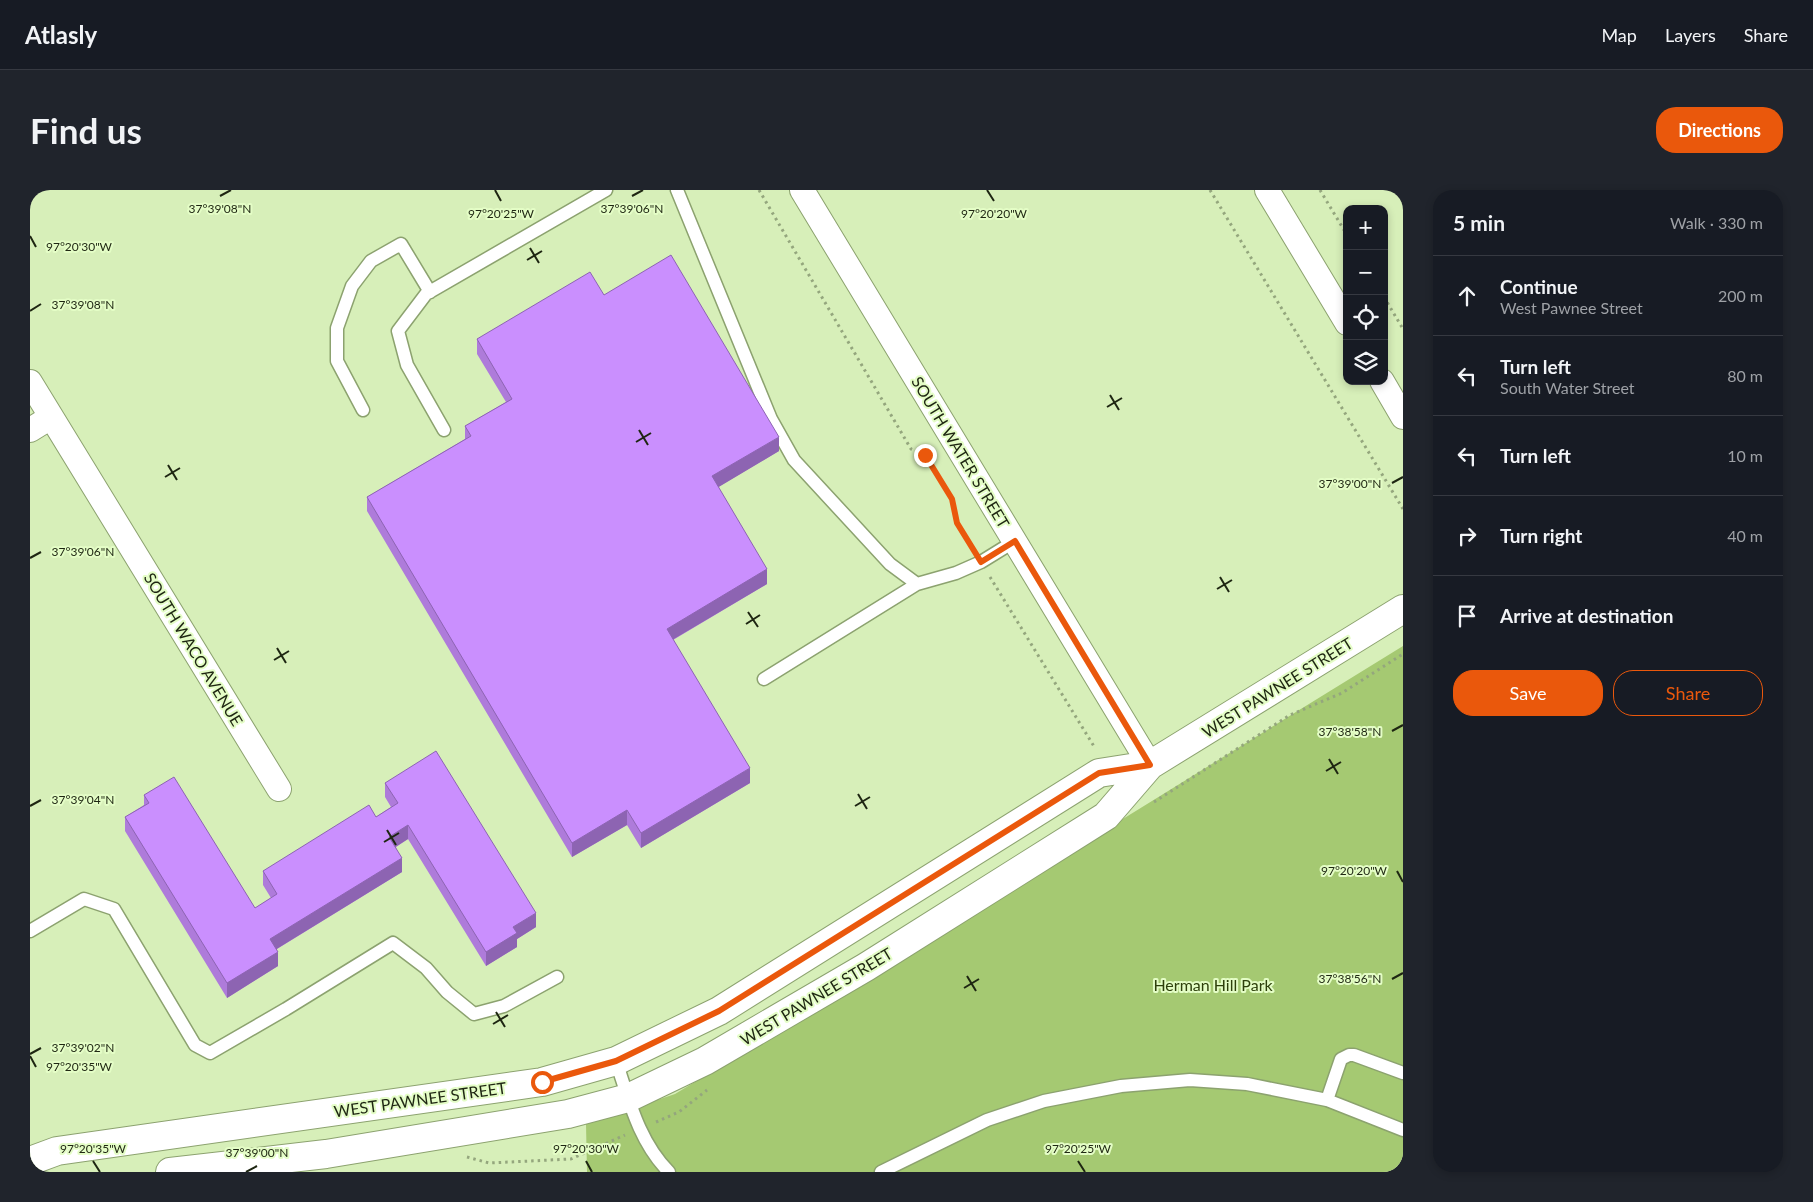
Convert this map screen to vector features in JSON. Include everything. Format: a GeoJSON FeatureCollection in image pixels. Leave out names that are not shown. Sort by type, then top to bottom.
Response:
{"type":"FeatureCollection","features":[{"type":"Feature","properties":{"kind":"main road","name":"WEST PAWNEE STREET"},"geometry":{"type":"LineString","coordinates":[[170,1172],[326,1154],[568,1114],[628,1098],[705,1061],[866,967],[1106,816],[1150,765],[1403,609]]}},
{"type":"Feature","properties":{"kind":"main road","name":"WEST PAWNEE STREET"},"geometry":{"type":"LineString","coordinates":[[30,1161],[57,1151],[542,1082],[616,1061],[719,1011],[1099,773],[1150,765]]}},
{"type":"Feature","properties":{"kind":"street","name":"SOUTH WATER STREET"},"geometry":{"type":"LineString","coordinates":[[802,190],[1150,765]]}},
{"type":"Feature","properties":{"kind":"street"},"geometry":{"type":"LineString","coordinates":[[1267,190],[1343,316]]}},
{"type":"Feature","properties":{"kind":"street","name":"SOUTH WACO AVENUE"},"geometry":{"type":"LineString","coordinates":[[30,382],[279,789]]}},
{"type":"Feature","properties":{"kind":"street"},"geometry":{"type":"LineString","coordinates":[[1384,385],[1403,417]]}},
{"type":"Feature","properties":{"kind":"street"},"geometry":{"type":"LineString","coordinates":[[30,430],[51,417]]}},
{"type":"Feature","properties":{"kind":"lane"},"geometry":{"type":"LineString","coordinates":[[444,430],[407,365],[398,331],[426,294],[606,190]]}},
{"type":"Feature","properties":{"kind":"lane"},"geometry":{"type":"LineString","coordinates":[[677,190],[771,419],[794,460],[890,564],[917,584]]}},
{"type":"Feature","properties":{"kind":"lane"},"geometry":{"type":"LineString","coordinates":[[363,410],[337,361],[337,328],[352,286],[371,261],[402,244],[430,292]]}},
{"type":"Feature","properties":{"kind":"lane"},"geometry":{"type":"LineString","coordinates":[[764,679],[917,584],[956,574],[981,562],[1015,541]]}},
{"type":"Feature","properties":{"kind":"lane"},"geometry":{"type":"LineString","coordinates":[[30,931],[84,899],[114,909],[195,1045],[210,1053],[393,943],[426,968],[447,992],[474,1014],[504,1006],[557,977]]}},
{"type":"Feature","properties":{"kind":"lane"},"geometry":{"type":"LineString","coordinates":[[1327,1100],[1341,1060],[1349,1055],[1354,1055],[1403,1073]]}},
{"type":"Feature","properties":{"kind":"lane"},"geometry":{"type":"LineString","coordinates":[[616,1061],[639,1129],[657,1160],[669,1172]]}},
{"type":"Feature","properties":{"kind":"lane"},"geometry":{"type":"LineString","coordinates":[[881,1172],[987,1120],[1044,1100],[1121,1086],[1190,1080],[1247,1084],[1327,1100],[1403,1130]]}},
{"type":"Feature","properties":{"kind":"path"},"geometry":{"type":"LineString","coordinates":[[759,190],[911,449],[925,455],[952,499],[957,523],[1098,753]]}},
{"type":"Feature","properties":{"kind":"path"},"geometry":{"type":"LineString","coordinates":[[1210,190],[1403,510]]}},
{"type":"Feature","properties":{"kind":"path"},"geometry":{"type":"LineString","coordinates":[[1320,190],[1343,228]]}},
{"type":"Feature","properties":{"kind":"path"},"geometry":{"type":"LineString","coordinates":[[1388,304],[1403,329]]}},
{"type":"Feature","properties":{"kind":"green space","name":"Herman Hill Park"},"geometry":{"type":"Polygon","coordinates":[[[1403,646],[1403,1172],[587,1172],[586,1124],[675,1094],[1403,646]]]}},
{"type":"Feature","properties":{"kind":"building"},"geometry":{"type":"Polygon","coordinates":[[[671,255],[779,437],[712,476],[767,569],[667,629],[750,768],[641,833],[627,810],[572,843],[367,497],[471,436],[465,426],[512,399],[477,339],[590,272],[604,295],[671,255]]]}},
{"type":"Feature","properties":{"kind":"building"},"geometry":{"type":"Polygon","coordinates":[[[436,751],[536,913],[513,927],[517,933],[486,952],[408,825],[389,837],[402,858],[270,939],[278,952],[227,983],[125,817],[149,803],[144,795],[174,777],[255,908],[277,894],[263,871],[369,805],[376,817],[398,803],[385,783],[436,751]]]}},
{"type":"Feature","properties":{"kind":"route"},"geometry":{"type":"LineString","coordinates":[[542,1082],[616,1061],[719,1011],[1099,773],[1150,765],[1015,541],[981,562],[957,523],[952,499],[925,455]]}}]}
